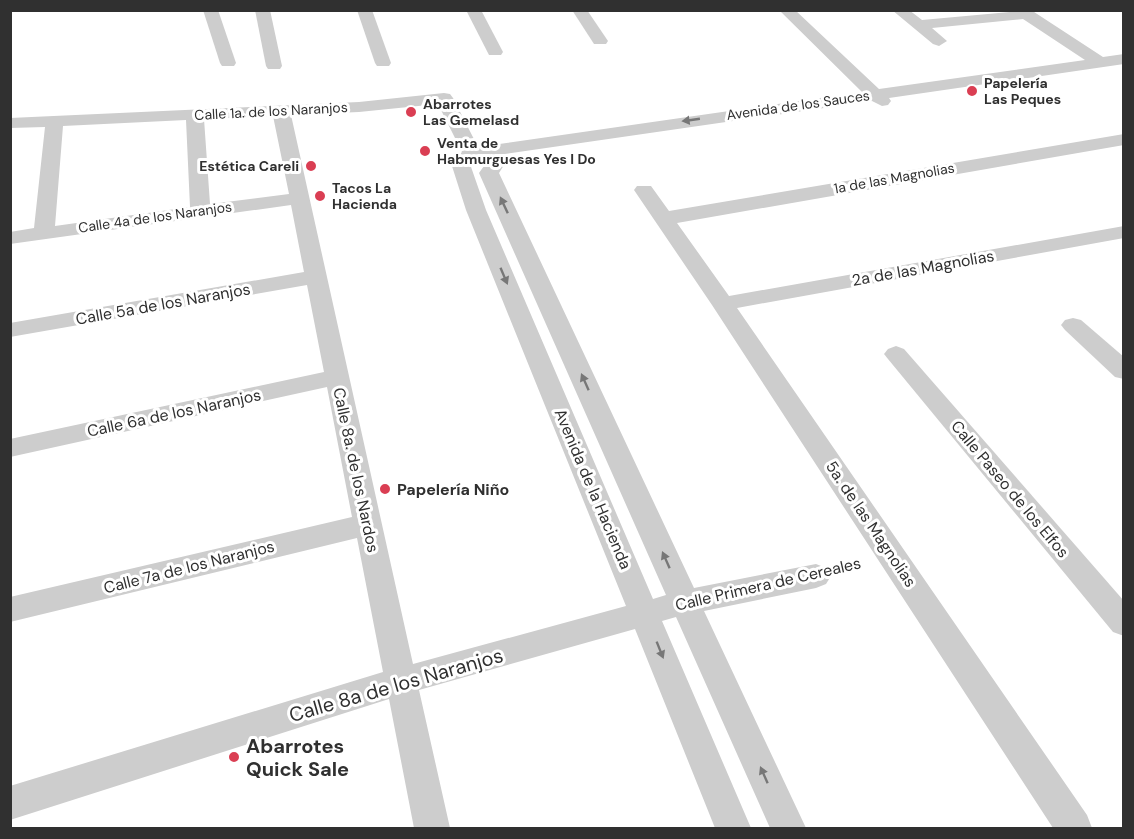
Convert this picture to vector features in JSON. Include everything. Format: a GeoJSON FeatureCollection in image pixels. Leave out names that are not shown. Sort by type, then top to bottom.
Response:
{"type":"FeatureCollection","features":[{"type":"Feature","properties":{"kind":"street"},"geometry":{"type":"LineString","coordinates":[[210,10],[228,63]]}},
{"type":"Feature","properties":{"kind":"street"},"geometry":{"type":"LineString","coordinates":[[262,10],[274,66]]}},
{"type":"Feature","properties":{"kind":"street"},"geometry":{"type":"LineString","coordinates":[[364,10],[383,63]]}},
{"type":"Feature","properties":{"kind":"street"},"geometry":{"type":"LineString","coordinates":[[473,10],[495,52]]}},
{"type":"Feature","properties":{"kind":"street"},"geometry":{"type":"LineString","coordinates":[[579,10],[600,41]]}},
{"type":"Feature","properties":{"kind":"street"},"geometry":{"type":"LineString","coordinates":[[786,10],[881,99]]}},
{"type":"Feature","properties":{"kind":"street"},"geometry":{"type":"LineString","coordinates":[[899,10],[939,41]]}},
{"type":"Feature","properties":{"kind":"street"},"geometry":{"type":"LineString","coordinates":[[919,26],[1023,12],[1099,62]]}},
{"type":"Feature","properties":{"kind":"street","name":"Avenida de los Sauces"},"geometry":{"type":"LineString","coordinates":[[484,159],[881,99],[1124,59]]}},
{"type":"Feature","properties":{"kind":"street","name":"Avenida de los Sauces"},"geometry":{"type":"LineString","coordinates":[[484,159],[881,99],[1124,70]]}},
{"type":"Feature","properties":{"kind":"street","name":"Calle 1a. de los Naranjos"},"geometry":{"type":"LineString","coordinates":[[10,123],[359,107],[444,98],[484,159]]}},
{"type":"Feature","properties":{"kind":"street","name":"Calle 8a. de los Nardos"},"geometry":{"type":"LineString","coordinates":[[281,111],[432,828]]}},
{"type":"Feature","properties":{"kind":"street"},"geometry":{"type":"LineString","coordinates":[[195,115],[200,210]]}},
{"type":"Feature","properties":{"kind":"street"},"geometry":{"type":"LineString","coordinates":[[44,232],[55,121]]}},
{"type":"Feature","properties":{"kind":"street","name":"1a de las Magnolias"},"geometry":{"type":"LineString","coordinates":[[667,221],[673,216],[1124,139]]}},
{"type":"Feature","properties":{"kind":"street"},"geometry":{"type":"LineString","coordinates":[[484,159],[788,828]]}},
{"type":"Feature","properties":{"kind":"street","name":"Avenida de la Hacienda"},"geometry":{"type":"LineString","coordinates":[[484,159],[460,163],[472,201],[733,828]]}},
{"type":"Feature","properties":{"kind":"street","name":"5a. de las Magnolias"},"geometry":{"type":"LineString","coordinates":[[644,190],[892,554],[1074,828]]}},
{"type":"Feature","properties":{"kind":"street","name":"Calle 4a de los Naranjos"},"geometry":{"type":"LineString","coordinates":[[10,238],[299,198]]}},
{"type":"Feature","properties":{"kind":"street","name":"2a de las Magnolias"},"geometry":{"type":"LineString","coordinates":[[723,304],[1124,232]]}},
{"type":"Feature","properties":{"kind":"street","name":"Calle 5a de los Naranjos"},"geometry":{"type":"LineString","coordinates":[[10,330],[316,277]]}},
{"type":"Feature","properties":{"kind":"street"},"geometry":{"type":"LineString","coordinates":[[1074,325],[1124,371]]}},
{"type":"Feature","properties":{"kind":"street","name":"Calle Paseo de los Elfos"},"geometry":{"type":"LineString","coordinates":[[896,354],[1124,623]]}},
{"type":"Feature","properties":{"kind":"street","name":"Calle 6a de los Naranjos"},"geometry":{"type":"LineString","coordinates":[[10,448],[337,377]]}},
{"type":"Feature","properties":{"kind":"street","name":"Calle 7a de los Naranjos"},"geometry":{"type":"LineString","coordinates":[[10,610],[368,524]]}},
{"type":"Feature","properties":{"kind":"street","name":"Calle Primera de Cereales"},"geometry":{"type":"LineString","coordinates":[[645,614],[686,602],[816,576]]}},
{"type":"Feature","properties":{"kind":"street","name":"Calle 8a de los Naranjos"},"geometry":{"type":"LineString","coordinates":[[10,803],[401,681],[645,614]]}},
{"type":"Feature","properties":{"kind":"path","name":"Calle Primera de Cereales"},"geometry":{"type":"LineString","coordinates":[[816,576],[892,554]]}},
{"type":"Feature","properties":{"kind":"place","name":"Papelería Las Peques"},"geometry":{"type":"Point","coordinates":[972,91]}},
{"type":"Feature","properties":{"kind":"place","name":"Abarrotes Las Gemelasd"},"geometry":{"type":"Point","coordinates":[411,112]}},
{"type":"Feature","properties":{"kind":"place","name":"Venta de Habmurguesas Yes I Do"},"geometry":{"type":"Point","coordinates":[425,151]}},
{"type":"Feature","properties":{"kind":"place","name":"Estética Careli"},"geometry":{"type":"Point","coordinates":[311,166]}},
{"type":"Feature","properties":{"kind":"place","name":"Tacos La Hacienda"},"geometry":{"type":"Point","coordinates":[320,196]}},
{"type":"Feature","properties":{"kind":"place","name":"Papelería Niño"},"geometry":{"type":"Point","coordinates":[385,489]}},
{"type":"Feature","properties":{"kind":"place","name":"Abarrotes Quick Sale"},"geometry":{"type":"Point","coordinates":[234,757]}}]}
